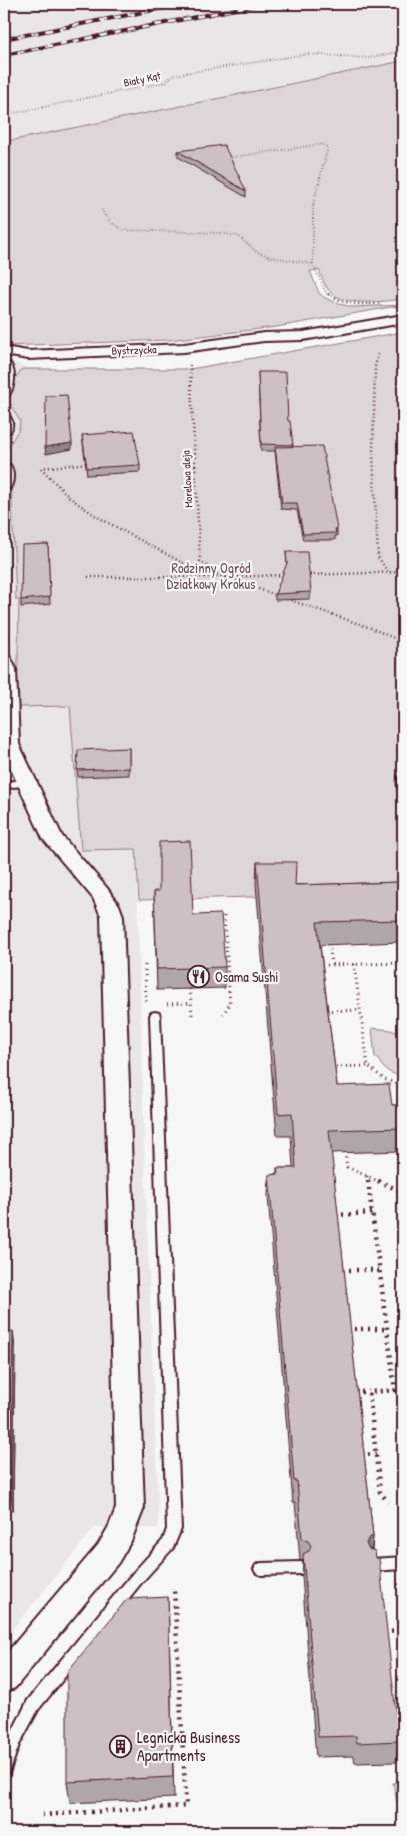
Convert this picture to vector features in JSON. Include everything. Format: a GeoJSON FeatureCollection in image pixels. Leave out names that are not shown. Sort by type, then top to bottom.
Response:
{"type":"FeatureCollection","features":[{"type":"Feature","properties":{"kind":"street","name":"Bystrzycka"},"geometry":{"type":"LineString","coordinates":[[264,337],[295,328],[403,309]]}},
{"type":"Feature","properties":{"kind":"street","name":"Bystrzycka"},"geometry":{"type":"LineString","coordinates":[[4,361],[28,355],[184,348],[264,337],[303,336],[403,319]]}},
{"type":"Feature","properties":{"kind":"street"},"geometry":{"type":"LineString","coordinates":[[4,361],[8,379],[4,392]]}},
{"type":"Feature","properties":{"kind":"street"},"geometry":{"type":"LineString","coordinates":[[4,420],[4,429]]}},
{"type":"Feature","properties":{"kind":"street"},"geometry":{"type":"LineString","coordinates":[[4,468],[4,485]]}},
{"type":"Feature","properties":{"kind":"street"},"geometry":{"type":"LineString","coordinates":[[4,661],[7,669],[6,742],[15,784],[53,839],[100,893],[108,904],[112,916],[130,1508],[121,1532],[108,1554],[4,1678]]}},
{"type":"Feature","properties":{"kind":"lane"},"geometry":{"type":"LineString","coordinates":[[4,1768],[13,1742],[33,1705],[136,1578],[168,1544],[174,1529],[155,1010]]}},
{"type":"Feature","properties":{"kind":"lane"},"geometry":{"type":"LineString","coordinates":[[372,1565],[400,1563]]}},
{"type":"Feature","properties":{"kind":"lane"},"geometry":{"type":"LineString","coordinates":[[261,1569],[301,1568]]}},
{"type":"Feature","properties":{"kind":"path","name":"Biały Kąt"},"geometry":{"type":"LineString","coordinates":[[4,116],[166,82],[172,75],[308,54],[368,58],[403,51]]}},
{"type":"Feature","properties":{"kind":"path"},"geometry":{"type":"LineString","coordinates":[[222,159],[323,144],[328,147],[313,205],[313,264],[329,296],[350,303],[384,303]]}},
{"type":"Feature","properties":{"kind":"path"},"geometry":{"type":"LineString","coordinates":[[102,210],[103,214],[118,228],[124,230],[219,233],[238,236],[257,252],[271,257],[313,264]]}},
{"type":"Feature","properties":{"kind":"path"},"geometry":{"type":"LineString","coordinates":[[378,354],[375,367],[373,453],[378,557],[389,573]]}},
{"type":"Feature","properties":{"kind":"path","name":"Morelowa aleja"},"geometry":{"type":"LineString","coordinates":[[190,369],[200,561],[222,577]]}},
{"type":"Feature","properties":{"kind":"path"},"geometry":{"type":"LineString","coordinates":[[94,462],[40,468],[70,498],[96,516],[183,563],[371,628],[403,642]]}},
{"type":"Feature","properties":{"kind":"path"},"geometry":{"type":"LineString","coordinates":[[301,575],[403,572]]}},
{"type":"Feature","properties":{"kind":"path"},"geometry":{"type":"LineString","coordinates":[[88,577],[291,575]]}},
{"type":"Feature","properties":{"kind":"path"},"geometry":{"type":"LineString","coordinates":[[214,916],[224,916],[230,1004],[223,1014]]}},
{"type":"Feature","properties":{"kind":"path"},"geometry":{"type":"LineString","coordinates":[[328,944],[330,965],[403,963],[399,942]]}},
{"type":"Feature","properties":{"kind":"path"},"geometry":{"type":"LineString","coordinates":[[354,964],[368,1066],[374,1074],[386,1082],[403,1086]]}},
{"type":"Feature","properties":{"kind":"path"},"geometry":{"type":"LineString","coordinates":[[145,965],[146,1004],[155,1010]]}},
{"type":"Feature","properties":{"kind":"path"},"geometry":{"type":"LineString","coordinates":[[190,989],[192,1015]]}},
{"type":"Feature","properties":{"kind":"path"},"geometry":{"type":"LineString","coordinates":[[164,1004],[191,1003]]}},
{"type":"Feature","properties":{"kind":"path"},"geometry":{"type":"LineString","coordinates":[[324,1011],[360,1010]]}},
{"type":"Feature","properties":{"kind":"path"},"geometry":{"type":"LineString","coordinates":[[331,1067],[368,1066]]}},
{"type":"Feature","properties":{"kind":"path"},"geometry":{"type":"LineString","coordinates":[[345,1152],[347,1168],[403,1192]]}},
{"type":"Feature","properties":{"kind":"path"},"geometry":{"type":"LineString","coordinates":[[353,1392],[395,1390],[367,1176]]}},
{"type":"Feature","properties":{"kind":"path"},"geometry":{"type":"LineString","coordinates":[[334,1215],[372,1213]]}},
{"type":"Feature","properties":{"kind":"path"},"geometry":{"type":"LineString","coordinates":[[340,1270],[379,1270]]}},
{"type":"Feature","properties":{"kind":"path"},"geometry":{"type":"LineString","coordinates":[[346,1329],[386,1329]]}},
{"type":"Feature","properties":{"kind":"path"},"geometry":{"type":"LineString","coordinates":[[369,1392],[380,1492],[388,1502]]}},
{"type":"Feature","properties":{"kind":"path"},"geometry":{"type":"LineString","coordinates":[[360,1455],[376,1454]]}},
{"type":"Feature","properties":{"kind":"path"},"geometry":{"type":"LineString","coordinates":[[400,1563],[403,1609]]}},
{"type":"Feature","properties":{"kind":"path"},"geometry":{"type":"LineString","coordinates":[[42,1815],[186,1806],[174,1588]]}},
{"type":"Feature","properties":{"kind":"path"},"geometry":{"type":"LineString","coordinates":[[382,1632],[403,1631]]}},
{"type":"Feature","properties":{"kind":"path"},"geometry":{"type":"LineString","coordinates":[[391,1709],[403,1709]]}},
{"type":"Feature","properties":{"kind":"shaded area"},"geometry":{"type":"Polygon","coordinates":[[[4,4],[403,4],[403,78],[4,157],[4,4]]]}},
{"type":"Feature","properties":{"kind":"shaded area"},"geometry":{"type":"Polygon","coordinates":[[[4,356],[28,369],[21,526],[17,707],[70,706],[81,850],[136,849],[145,1176],[159,1528],[95,1527],[4,1640],[4,356]]]}},
{"type":"Feature","properties":{"kind":"green space"},"geometry":{"type":"Polygon","coordinates":[[[403,61],[403,299],[363,302],[342,299],[333,295],[327,288],[319,270],[310,271],[319,293],[339,304],[352,307],[403,305],[276,327],[169,340],[4,346],[4,142],[403,61]]]}},
{"type":"Feature","properties":{"kind":"green space","name":"Rodzinny Ogród Działkowy Krokus"},"geometry":{"type":"Polygon","coordinates":[[[403,332],[403,893],[139,900],[136,849],[81,850],[70,706],[17,707],[19,600],[16,600],[11,479],[8,455],[10,444],[19,429],[20,421],[11,406],[10,399],[13,381],[22,369],[190,369],[403,332]]]}},
{"type":"Feature","properties":{"kind":"green space"},"geometry":{"type":"Polygon","coordinates":[[[372,1028],[391,1030],[403,1035],[403,1076],[388,1071],[379,1062],[378,1058],[375,1058],[372,1028]]]}},
{"type":"Feature","properties":{"kind":"green space"},"geometry":{"type":"Polygon","coordinates":[[[403,1781],[403,1815],[400,1816],[393,1783],[403,1781]]]}},
{"type":"Feature","properties":{"kind":"building"},"geometry":{"type":"Polygon","coordinates":[[[224,145],[246,191],[178,151],[224,145]]]}},
{"type":"Feature","properties":{"kind":"building"},"geometry":{"type":"Polygon","coordinates":[[[258,372],[286,372],[288,421],[290,421],[293,445],[261,444],[258,372]]]}},
{"type":"Feature","properties":{"kind":"building"},"geometry":{"type":"Polygon","coordinates":[[[67,395],[72,443],[45,447],[46,396],[67,395]]]}},
{"type":"Feature","properties":{"kind":"building"},"geometry":{"type":"Polygon","coordinates":[[[134,431],[140,465],[87,468],[82,435],[134,431]]]}},
{"type":"Feature","properties":{"kind":"building"},"geometry":{"type":"Polygon","coordinates":[[[322,446],[337,529],[335,529],[336,533],[303,534],[297,503],[282,503],[275,447],[322,446]]]}},
{"type":"Feature","properties":{"kind":"building"},"geometry":{"type":"Polygon","coordinates":[[[48,544],[50,597],[21,600],[22,545],[48,544]]]}},
{"type":"Feature","properties":{"kind":"building"},"geometry":{"type":"Polygon","coordinates":[[[286,552],[307,552],[311,592],[275,594],[287,563],[286,552]]]}},
{"type":"Feature","properties":{"kind":"building"},"geometry":{"type":"Polygon","coordinates":[[[129,748],[129,768],[77,770],[78,750],[129,748]]]}},
{"type":"Feature","properties":{"kind":"building"},"geometry":{"type":"Polygon","coordinates":[[[397,775],[403,775],[403,804],[401,803],[397,775]]]}},
{"type":"Feature","properties":{"kind":"building"},"geometry":{"type":"Polygon","coordinates":[[[190,841],[193,915],[221,914],[225,967],[157,969],[154,891],[159,891],[159,842],[190,841]]]}},
{"type":"Feature","properties":{"kind":"building"},"geometry":{"type":"Polygon","coordinates":[[[257,862],[296,862],[295,885],[403,882],[403,920],[317,922],[337,1086],[389,1084],[392,1105],[403,1105],[403,1128],[329,1130],[373,1536],[368,1539],[366,1544],[369,1549],[375,1551],[376,1558],[379,1558],[399,1741],[357,1743],[356,1736],[318,1737],[303,1554],[309,1551],[311,1546],[308,1541],[302,1539],[297,1481],[294,1481],[269,1175],[278,1174],[277,1168],[296,1168],[292,1113],[278,1114],[257,862]]]}},
{"type":"Feature","properties":{"kind":"building"},"geometry":{"type":"Polygon","coordinates":[[[13,1331],[11,1493],[4,1494],[4,1332],[13,1331]]]}},
{"type":"Feature","properties":{"kind":"building","name":"Legnicka Business Apartments"},"geometry":{"type":"Polygon","coordinates":[[[168,1597],[173,1777],[67,1782],[67,1672],[127,1599],[168,1597]]]}},
{"type":"Feature","properties":{"kind":"railway"},"geometry":{"type":"LineString","coordinates":[[4,39],[185,4]]}},
{"type":"Feature","properties":{"kind":"railway"},"geometry":{"type":"LineString","coordinates":[[4,55],[261,4]]}},
{"type":"Feature","properties":{"kind":"place","name":"Osama Sushi"},"geometry":{"type":"Point","coordinates":[199,976]}},
{"type":"Feature","properties":{"kind":"place","name":"Legnicka Business Apartments"},"geometry":{"type":"Point","coordinates":[121,1746]}}]}
